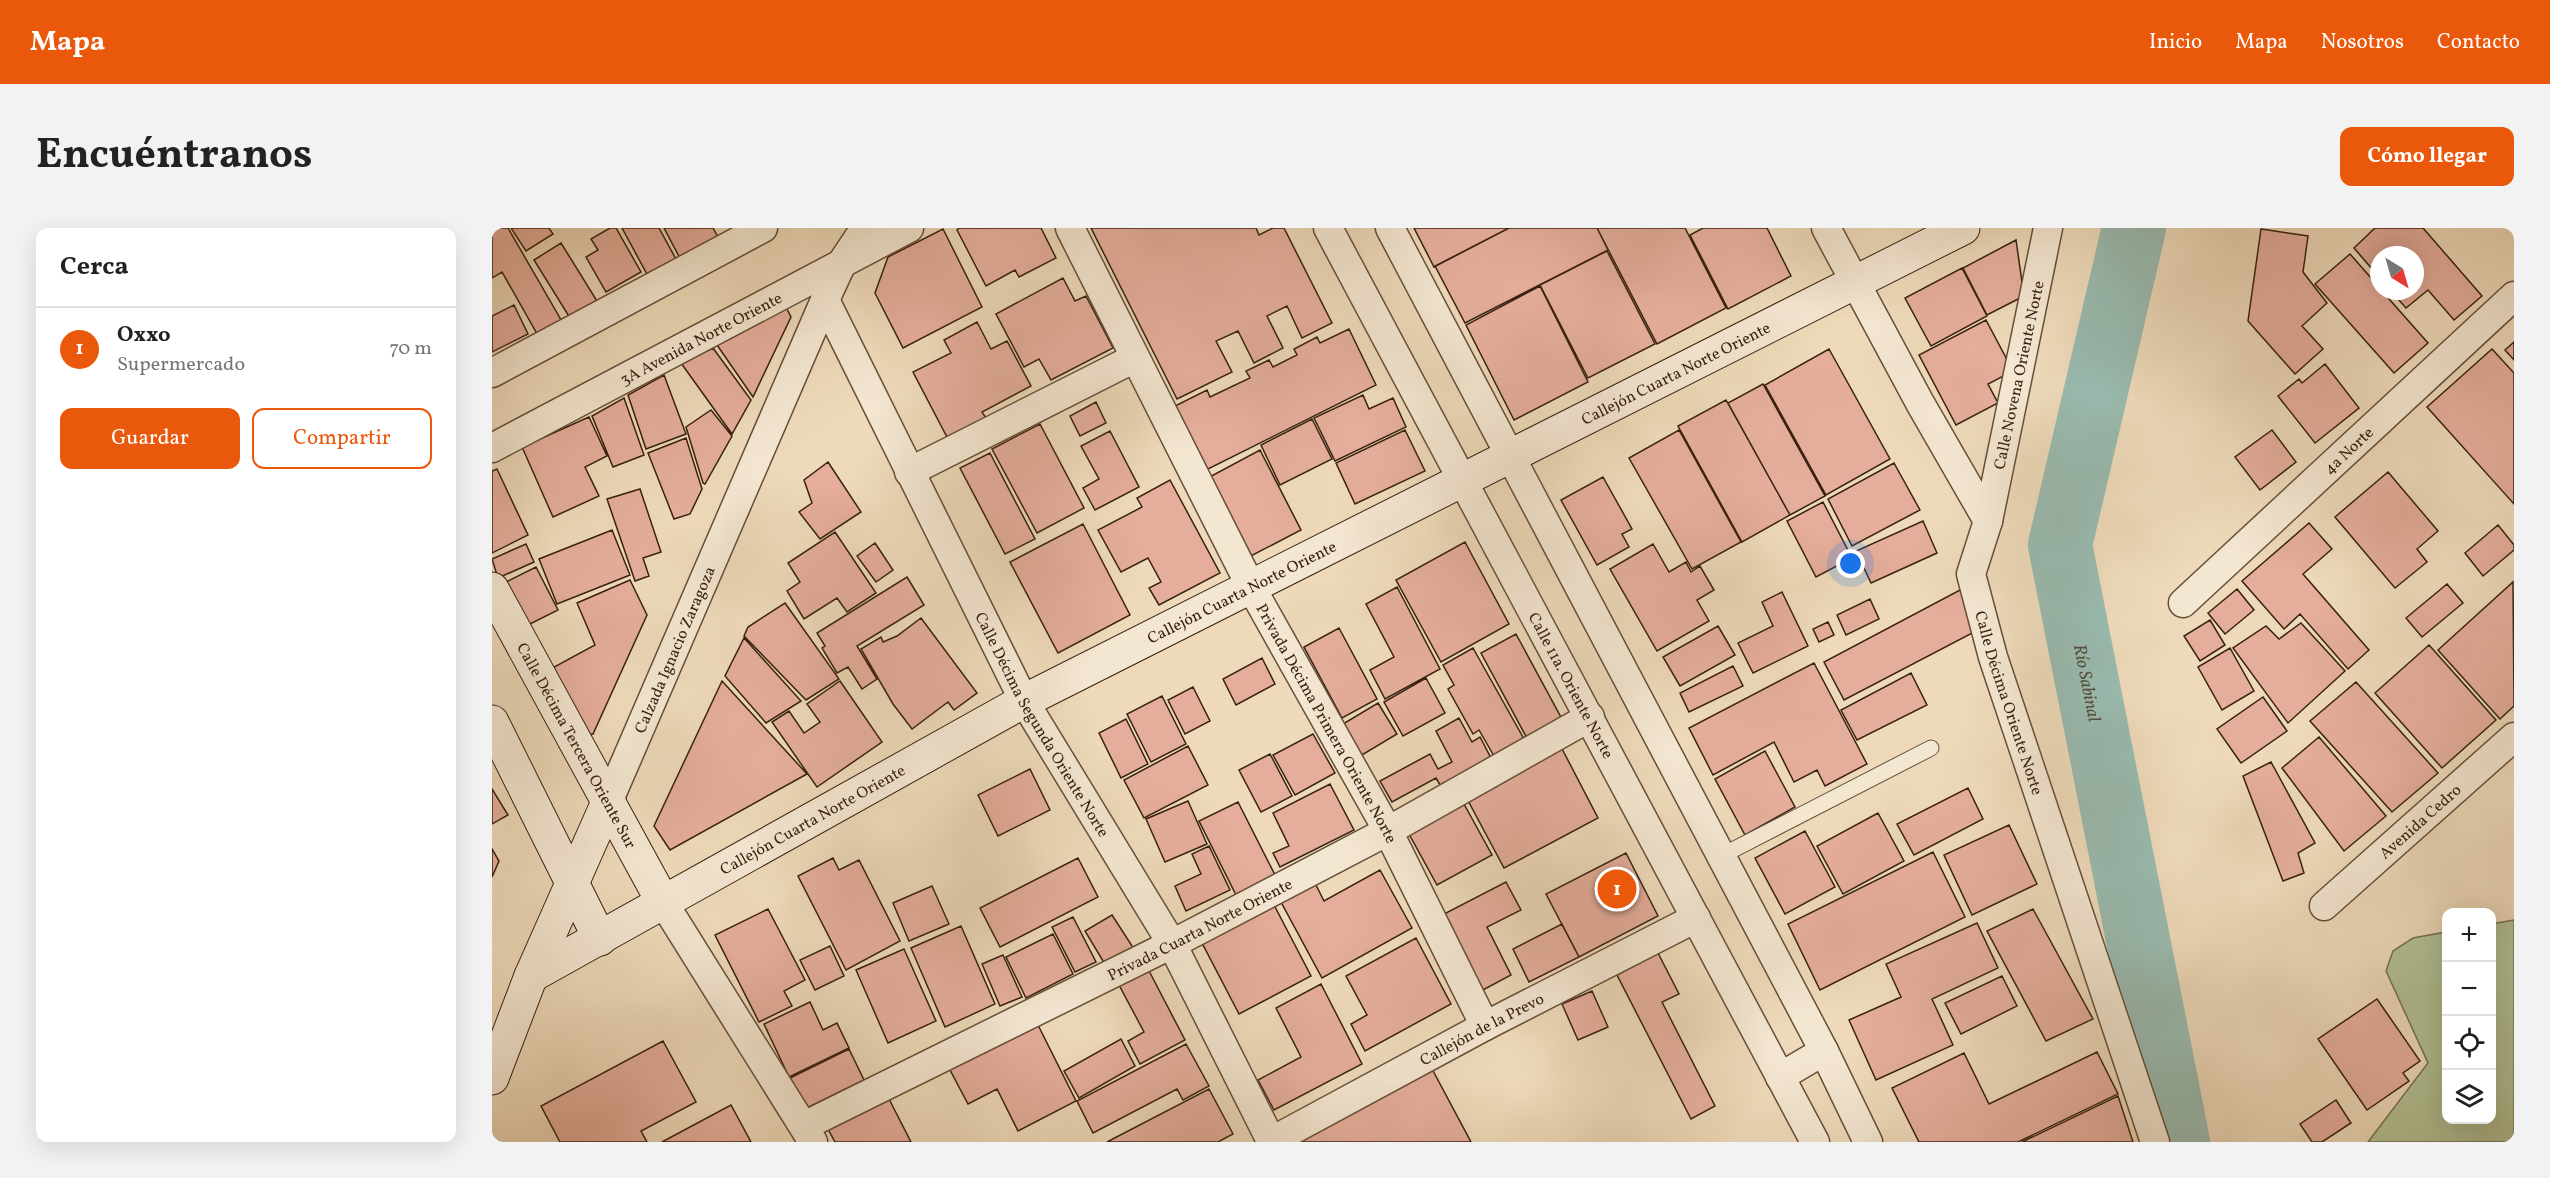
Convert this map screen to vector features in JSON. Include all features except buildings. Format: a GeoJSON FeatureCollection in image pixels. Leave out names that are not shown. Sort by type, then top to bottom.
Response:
{"type":"FeatureCollection","features":[{"type":"Feature","properties":{"kind":"street"},"geometry":{"type":"LineString","coordinates":[[492,373],[763,228]]}},
{"type":"Feature","properties":{"kind":"street","name":"Calzada Ignacio Zaragoza"},"geometry":{"type":"LineString","coordinates":[[492,1078],[531,976],[825,300],[843,261],[865,228]]}},
{"type":"Feature","properties":{"kind":"street","name":"3A Avenida Norte Oriente"},"geometry":{"type":"LineString","coordinates":[[492,448],[909,228]]}},
{"type":"Feature","properties":{"kind":"street","name":"Privada Décima Primera Oriente Norte"},"geometry":{"type":"LineString","coordinates":[[1070,228],[1251,587],[1388,831],[1485,1026]]}},
{"type":"Feature","properties":{"kind":"street","name":"Calle 11a. Oriente Norte"},"geometry":{"type":"LineString","coordinates":[[1328,228],[1461,482],[1590,717],[1815,1142]]}},
{"type":"Feature","properties":{"kind":"street"},"geometry":{"type":"LineString","coordinates":[[1390,228],[1824,1051],[1868,1142]]}},
{"type":"Feature","properties":{"kind":"street"},"geometry":{"type":"LineString","coordinates":[[1826,228],[1988,521]]}},
{"type":"Feature","properties":{"kind":"street","name":"Callejón Cuarta Norte Oriente"},"geometry":{"type":"LineString","coordinates":[[531,976],[1024,701],[1964,228]]}},
{"type":"Feature","properties":{"kind":"street","name":"Calle Novena Oriente Norte"},"geometry":{"type":"LineString","coordinates":[[1988,521],[2048,228]]}},
{"type":"Feature","properties":{"kind":"street","name":"4a Norte"},"geometry":{"type":"LineString","coordinates":[[2183,603],[2514,296]]}},
{"type":"Feature","properties":{"kind":"street","name":"Calle Décima Segunda Oriente Norte"},"geometry":{"type":"LineString","coordinates":[[825,300],[1024,701],[1172,944],[1270,1142]]}},
{"type":"Feature","properties":{"kind":"street"},"geometry":{"type":"LineString","coordinates":[[909,472],[1135,358]]}},
{"type":"Feature","properties":{"kind":"street","name":"Calle Décima Oriente Norte"},"geometry":{"type":"LineString","coordinates":[[1988,521],[1971,574],[1993,657],[2155,1142]]}},
{"type":"Feature","properties":{"kind":"street","name":"Calle Décima Tercera Oriente Sur"},"geometry":{"type":"LineString","coordinates":[[492,589],[663,902]]}},
{"type":"Feature","properties":{"kind":"street","name":"Privada Cuarta Norte Oriente"},"geometry":{"type":"LineString","coordinates":[[808,1134],[1388,831],[1590,717]]}},
{"type":"Feature","properties":{"kind":"street"},"geometry":{"type":"LineString","coordinates":[[492,722],[600,939]]}},
{"type":"Feature","properties":{"kind":"street","name":"Avenida Cedro"},"geometry":{"type":"LineString","coordinates":[[2324,906],[2514,737]]}},
{"type":"Feature","properties":{"kind":"street"},"geometry":{"type":"LineString","coordinates":[[663,902],[808,1134]]}},
{"type":"Feature","properties":{"kind":"street","name":"Callejón de la Prevo"},"geometry":{"type":"LineString","coordinates":[[1270,1142],[1485,1026],[1696,918]]}},
{"type":"Feature","properties":{"kind":"street"},"geometry":{"type":"LineString","coordinates":[[1780,1077],[1824,1051]]}},
{"type":"Feature","properties":{"kind":"lane"},"geometry":{"type":"LineString","coordinates":[[1721,856],[1930,748]]}},
{"type":"Feature","properties":{"kind":"green space"},"geometry":{"type":"Polygon","coordinates":[[[2514,920],[2514,1142],[2368,1142],[2428,1063],[2386,971],[2393,951],[2413,938],[2442,933],[2442,1124],[2496,1124],[2496,923],[2514,920]]]}},
{"type":"Feature","properties":{"kind":"waterway","name":"Río Sabinal"},"geometry":{"type":"LineString","coordinates":[[2134,228],[2060,545],[2178,1142]]}},
{"type":"Feature","properties":{"kind":"place","name":"Oxxo"},"geometry":{"type":"Point","coordinates":[1617,889]}}]}
